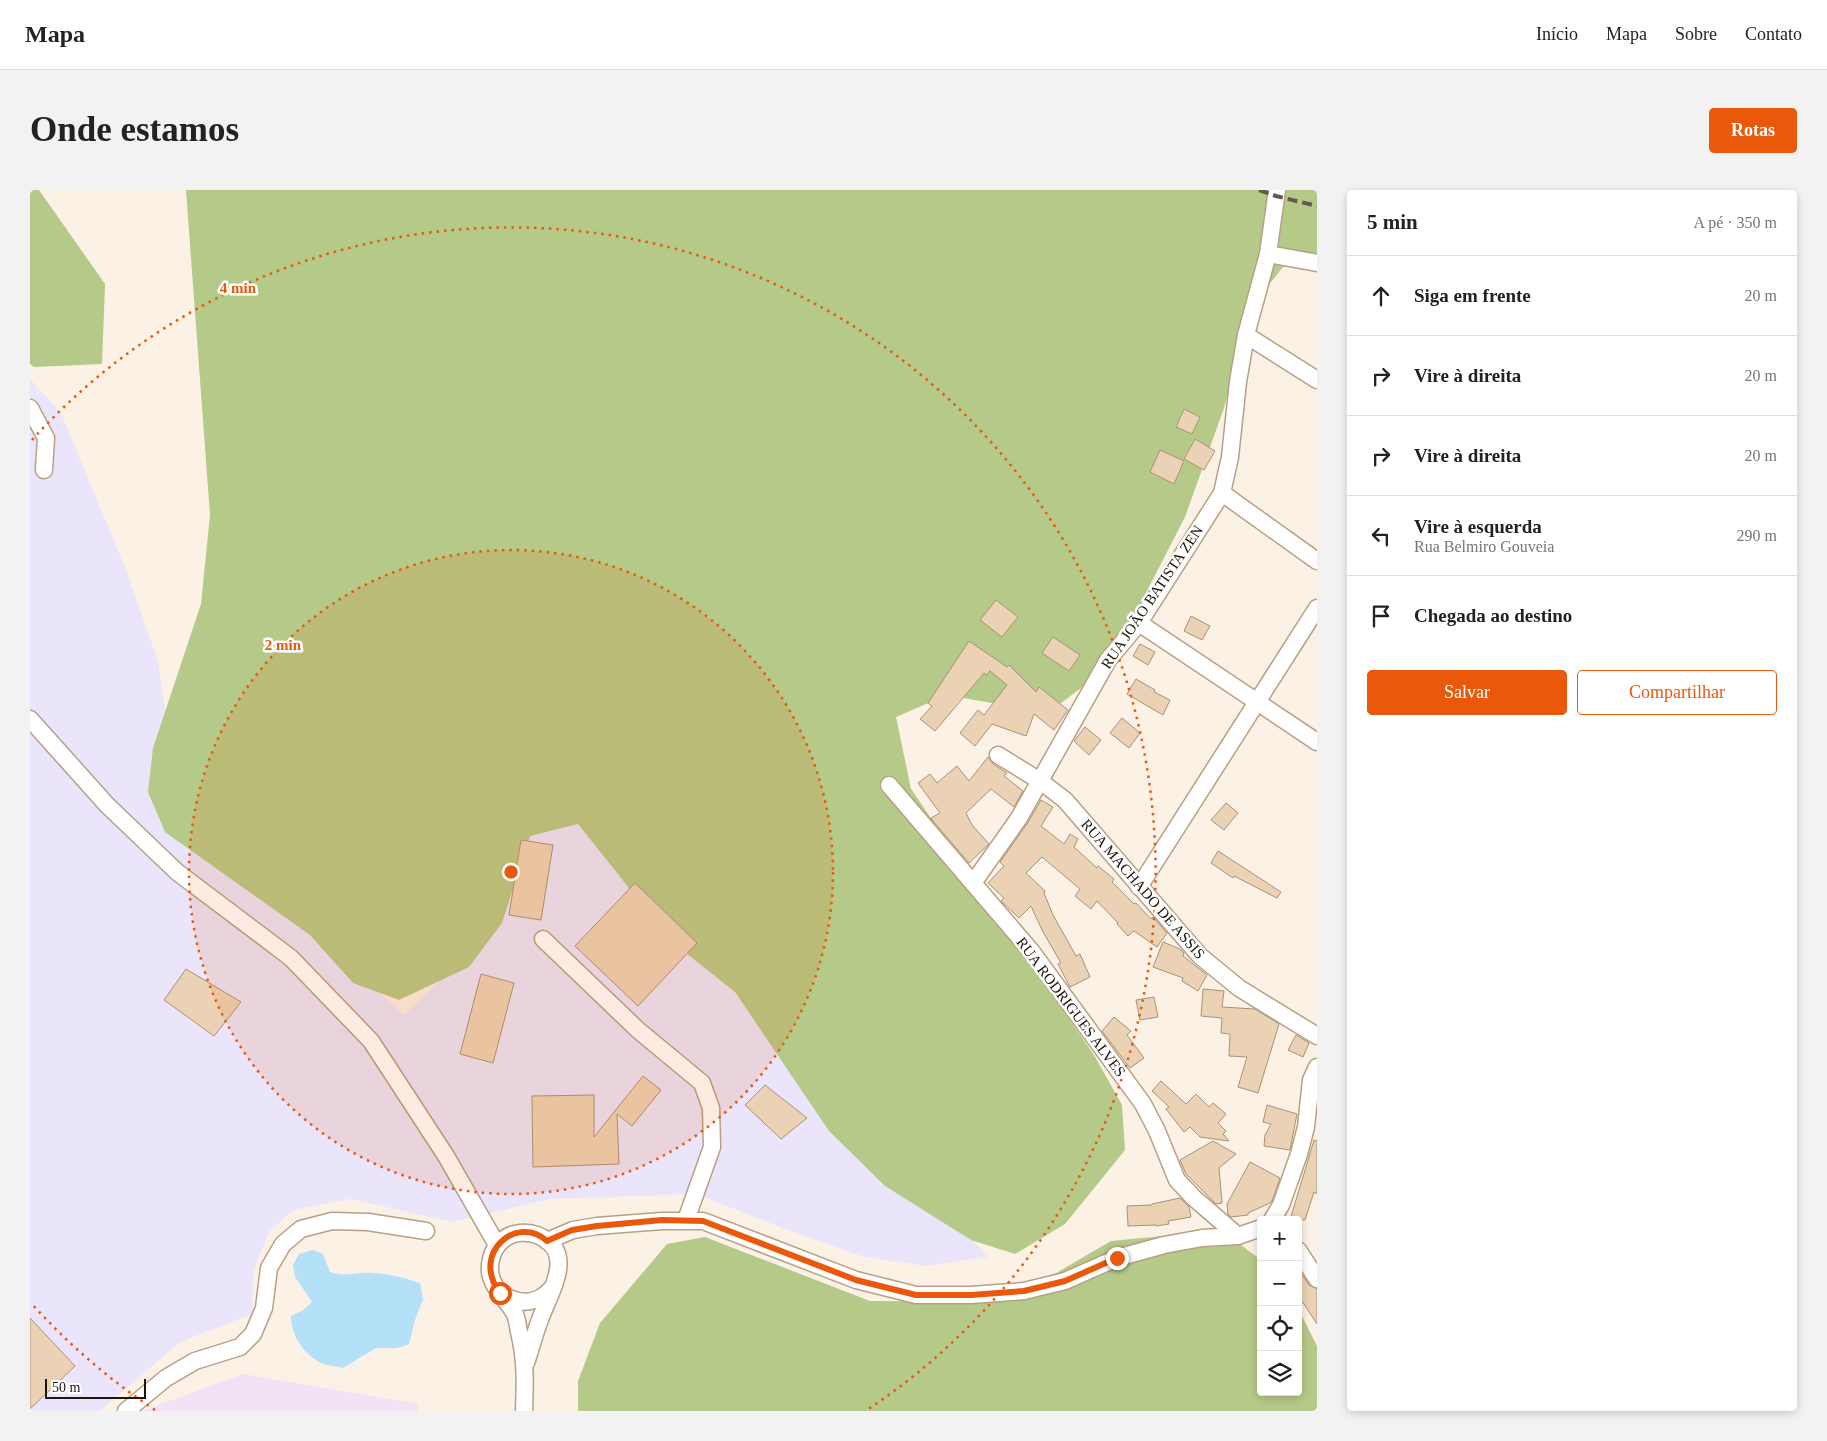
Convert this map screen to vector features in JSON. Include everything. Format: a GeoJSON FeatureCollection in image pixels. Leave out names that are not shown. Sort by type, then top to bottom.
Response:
{"type":"FeatureCollection","features":[{"type":"Feature","properties":{"kind":"street","name":"RUA JOÃO BATISTA ZEN"},"geometry":{"type":"LineString","coordinates":[[973,883],[1019,818],[1108,660],[1139,622],[1222,493],[1230,457],[1238,382],[1246,335],[1268,254],[1276,193]]}},
{"type":"Feature","properties":{"kind":"street"},"geometry":{"type":"LineString","coordinates":[[1268,254],[1317,263]]}},
{"type":"Feature","properties":{"kind":"street"},"geometry":{"type":"LineString","coordinates":[[1246,335],[1317,380]]}},
{"type":"Feature","properties":{"kind":"street"},"geometry":{"type":"LineString","coordinates":[[30,408],[46,438],[44,470]]}},
{"type":"Feature","properties":{"kind":"street"},"geometry":{"type":"LineString","coordinates":[[1222,493],[1317,561]]}},
{"type":"Feature","properties":{"kind":"street"},"geometry":{"type":"LineString","coordinates":[[1139,887],[1317,608]]}},
{"type":"Feature","properties":{"kind":"street"},"geometry":{"type":"LineString","coordinates":[[1139,622],[1317,742]]}},
{"type":"Feature","properties":{"kind":"street"},"geometry":{"type":"LineString","coordinates":[[30,719],[107,805],[177,872],[292,958],[371,1041],[446,1156],[498,1245]]}},
{"type":"Feature","properties":{"kind":"street","name":"RUA MACHADO DE ASSIS"},"geometry":{"type":"LineString","coordinates":[[998,755],[1066,800],[1200,956],[1239,988],[1317,1036]]}},
{"type":"Feature","properties":{"kind":"street","name":"RUA RODRIGUES ALVES"},"geometry":{"type":"LineString","coordinates":[[889,786],[1032,952],[1143,1104],[1177,1180],[1194,1198],[1238,1236]]}},
{"type":"Feature","properties":{"kind":"street"},"geometry":{"type":"LineString","coordinates":[[543,939],[638,1030],[702,1082],[711,1108],[712,1147],[686,1220]]}},
{"type":"Feature","properties":{"kind":"street"},"geometry":{"type":"LineString","coordinates":[[1276,1216],[1300,1154],[1306,1127],[1311,1080],[1317,1067]]}},
{"type":"Feature","properties":{"kind":"street"},"geometry":{"type":"LineString","coordinates":[[547,1241],[572,1230],[662,1220],[703,1221],[856,1280],[916,1295],[971,1295],[1024,1291],[1065,1281],[1117,1258],[1202,1238],[1238,1236],[1257,1229]]}},
{"type":"Feature","properties":{"kind":"street"},"geometry":{"type":"LineString","coordinates":[[126,1411],[166,1378],[194,1361],[240,1347],[254,1334],[264,1308],[269,1268],[282,1244],[301,1229],[332,1221],[368,1222],[426,1231]]}},
{"type":"Feature","properties":{"kind":"street"},"geometry":{"type":"LineString","coordinates":[[524,1411],[526,1363],[515,1315],[494,1284],[490,1274],[490,1264],[492,1254],[505,1238],[525,1232],[535,1234],[547,1241],[557,1255],[559,1265],[558,1276],[526,1363]]}},
{"type":"Feature","properties":{"kind":"street"},"geometry":{"type":"LineString","coordinates":[[1302,1256],[1317,1279]]}},
{"type":"Feature","properties":{"kind":"street"},"geometry":{"type":"LineString","coordinates":[[500,1293],[518,1302],[529,1302],[548,1294],[554,1286]]}},
{"type":"Feature","properties":{"kind":"shaded area"},"geometry":{"type":"Polygon","coordinates":[[[30,379],[61,413],[126,570],[158,661],[180,815],[404,1015],[494,927],[524,748],[988,1257],[926,1266],[861,1256],[785,1229],[697,1194],[550,1199],[452,1222],[350,1199],[293,1210],[269,1232],[254,1269],[252,1314],[180,1342],[100,1411],[30,1411],[30,379]]]}},
{"type":"Feature","properties":{"kind":"shaded area"},"geometry":{"type":"Polygon","coordinates":[[[243,1374],[419,1404],[418,1411],[142,1411],[243,1374]]]}},
{"type":"Feature","properties":{"kind":"green space"},"geometry":{"type":"Polygon","coordinates":[[[30,190],[39,190],[105,284],[102,364],[34,367],[30,364],[30,190]]]}},
{"type":"Feature","properties":{"kind":"green space"},"geometry":{"type":"Polygon","coordinates":[[[186,190],[1317,190],[1317,253],[1283,267],[1250,308],[1224,408],[1185,517],[1134,616],[1085,685],[1048,713],[947,695],[896,717],[911,789],[1094,1055],[1122,1105],[1125,1150],[1065,1224],[1015,1254],[971,1240],[885,1186],[829,1131],[735,992],[672,942],[578,824],[530,836],[502,923],[469,967],[399,1000],[353,983],[310,935],[165,832],[148,792],[153,748],[201,604],[210,515],[186,190]]]}},
{"type":"Feature","properties":{"kind":"green space"},"geometry":{"type":"Polygon","coordinates":[[[1174,1235],[1233,1239],[1257,1257],[1257,1396],[1302,1396],[1302,1316],[1317,1346],[1317,1411],[578,1411],[578,1381],[600,1323],[667,1244],[705,1237],[870,1301],[1002,1302],[1034,1286],[1111,1241],[1174,1235]]]}},
{"type":"Feature","properties":{"kind":"water"},"geometry":{"type":"Polygon","coordinates":[[[313,1250],[323,1254],[330,1272],[397,1276],[420,1283],[423,1299],[409,1344],[397,1348],[376,1348],[343,1368],[323,1364],[305,1351],[293,1331],[291,1316],[303,1310],[312,1302],[295,1277],[293,1265],[299,1254],[313,1250]]]}},
{"type":"Feature","properties":{"kind":"building"},"geometry":{"type":"Polygon","coordinates":[[[1184,409],[1200,417],[1192,434],[1176,427],[1184,409]]]}},
{"type":"Feature","properties":{"kind":"building"},"geometry":{"type":"Polygon","coordinates":[[[1195,439],[1215,451],[1204,470],[1184,459],[1195,439]]]}},
{"type":"Feature","properties":{"kind":"building"},"geometry":{"type":"Polygon","coordinates":[[[1160,450],[1184,461],[1174,484],[1150,472],[1160,450]]]}},
{"type":"Feature","properties":{"kind":"building"},"geometry":{"type":"Polygon","coordinates":[[[996,600],[1018,617],[1002,637],[980,620],[996,600]]]}},
{"type":"Feature","properties":{"kind":"building"},"geometry":{"type":"Polygon","coordinates":[[[1191,616],[1210,626],[1202,640],[1184,631],[1191,616]]]}},
{"type":"Feature","properties":{"kind":"building"},"geometry":{"type":"Polygon","coordinates":[[[1053,637],[1080,655],[1069,671],[1042,653],[1053,637]]]}},
{"type":"Feature","properties":{"kind":"building"},"geometry":{"type":"Polygon","coordinates":[[[969,641],[1007,667],[1009,665],[1036,692],[1039,687],[1068,710],[1054,730],[1034,714],[1026,736],[992,724],[975,746],[960,733],[978,710],[984,715],[1007,685],[990,671],[987,675],[984,673],[935,731],[920,719],[932,706],[928,703],[969,641]]]}},
{"type":"Feature","properties":{"kind":"building"},"geometry":{"type":"Polygon","coordinates":[[[1140,644],[1155,652],[1148,665],[1133,656],[1140,644]]]}},
{"type":"Feature","properties":{"kind":"building"},"geometry":{"type":"Polygon","coordinates":[[[1136,679],[1155,690],[1154,692],[1170,700],[1163,715],[1127,694],[1136,679]]]}},
{"type":"Feature","properties":{"kind":"building"},"geometry":{"type":"Polygon","coordinates":[[[1122,718],[1140,733],[1129,748],[1110,733],[1122,718]]]}},
{"type":"Feature","properties":{"kind":"building"},"geometry":{"type":"Polygon","coordinates":[[[1085,727],[1101,740],[1089,755],[1074,741],[1085,727]]]}},
{"type":"Feature","properties":{"kind":"building"},"geometry":{"type":"Polygon","coordinates":[[[988,757],[993,764],[1007,773],[1004,776],[1023,791],[1014,807],[991,789],[966,813],[972,825],[989,844],[969,863],[931,818],[940,813],[918,783],[930,774],[937,783],[957,766],[969,781],[988,757]]]}},
{"type":"Feature","properties":{"kind":"building"},"geometry":{"type":"Polygon","coordinates":[[[1041,800],[1053,807],[1041,826],[1064,844],[1070,834],[1078,839],[1074,847],[1097,868],[1098,866],[1114,879],[1112,882],[1151,919],[1153,917],[1167,933],[1157,947],[1134,931],[1128,936],[1097,901],[1091,909],[1075,896],[1080,889],[1042,857],[1026,873],[1045,891],[1044,893],[1053,915],[1076,956],[1080,954],[1090,977],[1070,987],[1058,964],[1061,963],[1031,906],[1019,918],[1001,901],[1004,898],[988,883],[1004,866],[1000,862],[1027,824],[1041,800]]]}},
{"type":"Feature","properties":{"kind":"building"},"geometry":{"type":"Polygon","coordinates":[[[1226,803],[1238,813],[1224,830],[1211,820],[1226,803]]]}},
{"type":"Feature","properties":{"kind":"building"},"geometry":{"type":"Polygon","coordinates":[[[521,840],[553,845],[541,920],[509,915],[521,840]]]}},
{"type":"Feature","properties":{"kind":"building"},"geometry":{"type":"Polygon","coordinates":[[[1218,851],[1281,892],[1277,898],[1234,876],[1233,878],[1211,863],[1218,851]]]}},
{"type":"Feature","properties":{"kind":"building"},"geometry":{"type":"Polygon","coordinates":[[[635,883],[697,943],[638,1006],[575,946],[635,883]]]}},
{"type":"Feature","properties":{"kind":"building"},"geometry":{"type":"Polygon","coordinates":[[[1163,942],[1180,949],[1184,953],[1183,956],[1207,975],[1198,991],[1182,981],[1183,978],[1153,967],[1163,942]]]}},
{"type":"Feature","properties":{"kind":"building"},"geometry":{"type":"Polygon","coordinates":[[[186,969],[241,1002],[214,1036],[164,1000],[186,969]]]}},
{"type":"Feature","properties":{"kind":"building"},"geometry":{"type":"Polygon","coordinates":[[[481,974],[514,983],[493,1063],[460,1054],[481,974]]]}},
{"type":"Feature","properties":{"kind":"building"},"geometry":{"type":"Polygon","coordinates":[[[1203,989],[1224,991],[1222,1007],[1255,1009],[1279,1024],[1258,1093],[1238,1087],[1247,1057],[1229,1056],[1230,1034],[1221,1033],[1222,1018],[1201,1016],[1203,989]]]}},
{"type":"Feature","properties":{"kind":"building"},"geometry":{"type":"Polygon","coordinates":[[[1154,997],[1158,1017],[1140,1020],[1136,1000],[1154,997]]]}},
{"type":"Feature","properties":{"kind":"building"},"geometry":{"type":"Polygon","coordinates":[[[1114,1017],[1131,1031],[1127,1035],[1144,1058],[1130,1068],[1102,1031],[1114,1017]]]}},
{"type":"Feature","properties":{"kind":"building"},"geometry":{"type":"Polygon","coordinates":[[[1296,1035],[1309,1043],[1303,1057],[1288,1050],[1296,1035]]]}},
{"type":"Feature","properties":{"kind":"building"},"geometry":{"type":"Polygon","coordinates":[[[643,1076],[661,1090],[632,1126],[617,1114],[619,1164],[533,1167],[532,1096],[594,1095],[594,1137],[643,1076]]]}},
{"type":"Feature","properties":{"kind":"building"},"geometry":{"type":"Polygon","coordinates":[[[1161,1081],[1186,1104],[1196,1094],[1209,1107],[1213,1103],[1226,1114],[1218,1123],[1226,1131],[1223,1134],[1229,1141],[1200,1137],[1190,1127],[1184,1132],[1166,1109],[1169,1107],[1152,1091],[1161,1081]]]}},
{"type":"Feature","properties":{"kind":"building"},"geometry":{"type":"Polygon","coordinates":[[[765,1085],[807,1118],[781,1139],[745,1105],[765,1085]]]}},
{"type":"Feature","properties":{"kind":"building"},"geometry":{"type":"Polygon","coordinates":[[[1267,1105],[1297,1114],[1290,1150],[1264,1146],[1265,1135],[1271,1124],[1263,1122],[1267,1105]]]}},
{"type":"Feature","properties":{"kind":"building"},"geometry":{"type":"Polygon","coordinates":[[[1314,1140],[1317,1141],[1317,1194],[1314,1192],[1305,1220],[1302,1220],[1302,1216],[1291,1216],[1314,1140]]]}},
{"type":"Feature","properties":{"kind":"building"},"geometry":{"type":"Polygon","coordinates":[[[1213,1141],[1236,1154],[1219,1168],[1222,1203],[1216,1204],[1186,1174],[1180,1160],[1213,1141]]]}},
{"type":"Feature","properties":{"kind":"building"},"geometry":{"type":"Polygon","coordinates":[[[1250,1162],[1280,1178],[1270,1203],[1248,1213],[1248,1215],[1231,1217],[1228,1214],[1227,1204],[1250,1162]]]}},
{"type":"Feature","properties":{"kind":"building"},"geometry":{"type":"Polygon","coordinates":[[[1180,1198],[1189,1207],[1191,1217],[1168,1221],[1169,1224],[1156,1226],[1128,1226],[1127,1206],[1152,1205],[1180,1198]]]}},
{"type":"Feature","properties":{"kind":"building"},"geometry":{"type":"Polygon","coordinates":[[[1302,1275],[1309,1285],[1317,1289],[1317,1324],[1302,1301],[1302,1275]]]}},
{"type":"Feature","properties":{"kind":"building"},"geometry":{"type":"Polygon","coordinates":[[[30,1318],[75,1366],[30,1409],[30,1318]]]}},
{"type":"Feature","properties":{"kind":"railway"},"geometry":{"type":"LineString","coordinates":[[1259,190],[1317,206]]}},
{"type":"Feature","properties":{"kind":"route"},"geometry":{"type":"LineString","coordinates":[[500,1293],[490,1274],[490,1264],[492,1254],[505,1238],[525,1232],[535,1234],[547,1241],[572,1230],[662,1220],[703,1221],[750,1240],[798,1256],[856,1280],[916,1295],[971,1295],[1024,1291],[1065,1281],[1117,1258]]}}]}
